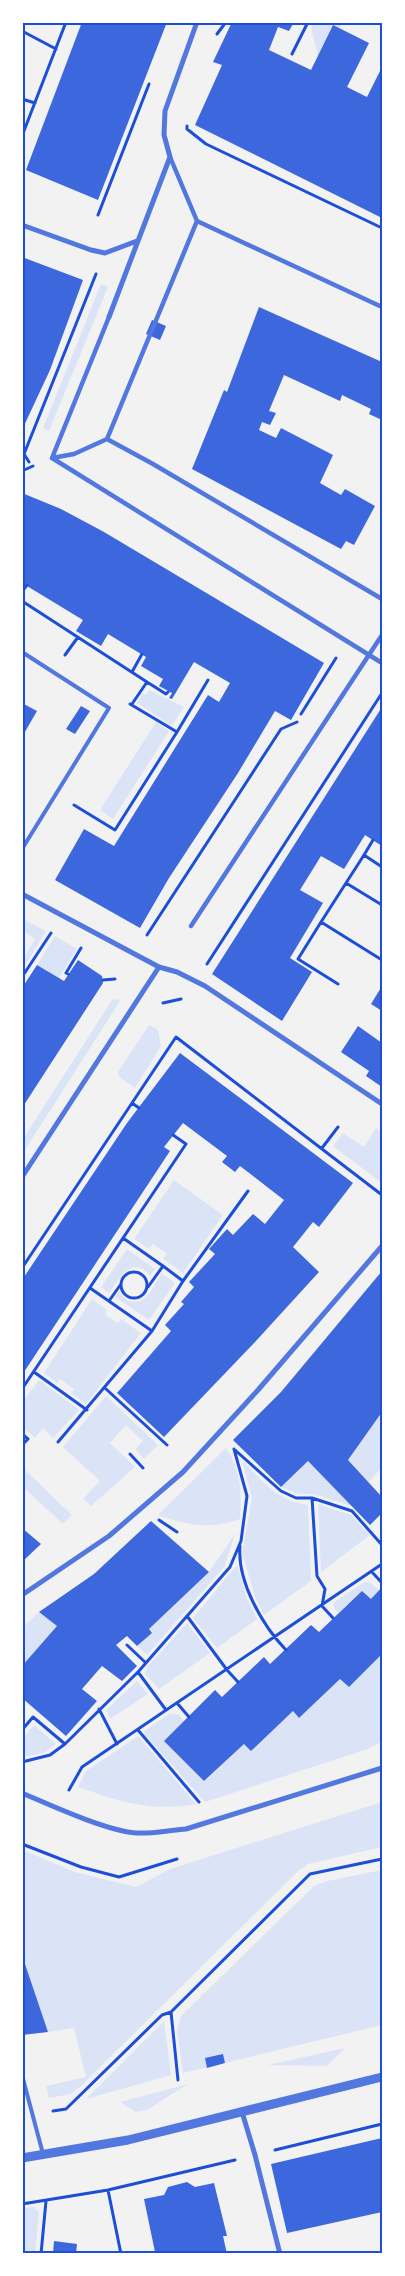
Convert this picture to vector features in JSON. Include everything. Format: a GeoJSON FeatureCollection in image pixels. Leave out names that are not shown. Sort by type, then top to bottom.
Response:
{"type":"FeatureCollection","features":[{"type":"Feature","properties":{"kind":"street"},"geometry":{"type":"LineString","coordinates":[[197,22],[165,111],[164,135],[170,157],[197,220],[382,307]]}},
{"type":"Feature","properties":{"kind":"street"},"geometry":{"type":"LineString","coordinates":[[52,458],[109,317],[170,157]]}},
{"type":"Feature","properties":{"kind":"street"},"geometry":{"type":"LineString","coordinates":[[52,458],[74,454],[107,440],[197,220]]}},
{"type":"Feature","properties":{"kind":"street"},"geometry":{"type":"LineString","coordinates":[[22,225],[91,250],[105,253],[137,241]]}},
{"type":"Feature","properties":{"kind":"street"},"geometry":{"type":"LineString","coordinates":[[107,440],[153,464],[382,599]]}},
{"type":"Feature","properties":{"kind":"street"},"geometry":{"type":"LineString","coordinates":[[52,458],[382,663]]}},
{"type":"Feature","properties":{"kind":"street"},"geometry":{"type":"LineString","coordinates":[[191,926],[382,634]]}},
{"type":"Feature","properties":{"kind":"street"},"geometry":{"type":"LineString","coordinates":[[22,894],[158,967],[177,972],[205,986],[382,1104]]}},
{"type":"Feature","properties":{"kind":"street"},"geometry":{"type":"LineString","coordinates":[[22,1177],[158,967]]}},
{"type":"Feature","properties":{"kind":"street"},"geometry":{"type":"LineString","coordinates":[[22,1595],[109,1536],[182,1472],[264,1383],[382,1246]]}},
{"type":"Feature","properties":{"kind":"street"},"geometry":{"type":"LineString","coordinates":[[22,1793],[118,1830],[136,1833],[153,1832],[186,1828],[382,1768]]}},
{"type":"Feature","properties":{"kind":"street"},"geometry":{"type":"LineString","coordinates":[[22,2158],[43,2156],[128,2140],[382,2078]]}},
{"type":"Feature","properties":{"kind":"street"},"geometry":{"type":"LineString","coordinates":[[242,2112],[280,2254]]}},
{"type":"Feature","properties":{"kind":"lane"},"geometry":{"type":"LineString","coordinates":[[22,652],[109,708],[22,849]]}},
{"type":"Feature","properties":{"kind":"lane"},"geometry":{"type":"LineString","coordinates":[[22,2075],[43,2156]]}},
{"type":"Feature","properties":{"kind":"path"},"geometry":{"type":"LineString","coordinates":[[22,136],[66,22]]}},
{"type":"Feature","properties":{"kind":"path"},"geometry":{"type":"LineString","coordinates":[[214,38],[226,22]]}},
{"type":"Feature","properties":{"kind":"path"},"geometry":{"type":"LineString","coordinates":[[292,54],[308,22]]}},
{"type":"Feature","properties":{"kind":"path"},"geometry":{"type":"LineString","coordinates":[[22,32],[56,49]]}},
{"type":"Feature","properties":{"kind":"path"},"geometry":{"type":"LineString","coordinates":[[22,99],[35,103]]}},
{"type":"Feature","properties":{"kind":"path"},"geometry":{"type":"LineString","coordinates":[[98,215],[135,120]]}},
{"type":"Feature","properties":{"kind":"path"},"geometry":{"type":"LineString","coordinates":[[188,122],[187,129],[206,144],[382,228]]}},
{"type":"Feature","properties":{"kind":"path"},"geometry":{"type":"LineString","coordinates":[[36,473],[24,454],[105,253]]}},
{"type":"Feature","properties":{"kind":"path"},"geometry":{"type":"LineString","coordinates":[[22,592],[26,585]]}},
{"type":"Feature","properties":{"kind":"path"},"geometry":{"type":"LineString","coordinates":[[22,601],[146,682],[166,694],[168,692]]}},
{"type":"Feature","properties":{"kind":"path"},"geometry":{"type":"LineString","coordinates":[[132,672],[142,654]]}},
{"type":"Feature","properties":{"kind":"path"},"geometry":{"type":"LineString","coordinates":[[146,936],[281,729],[296,724],[338,654]]}},
{"type":"Feature","properties":{"kind":"path"},"geometry":{"type":"LineString","coordinates":[[56,795],[115,830],[208,680]]}},
{"type":"Feature","properties":{"kind":"path"},"geometry":{"type":"LineString","coordinates":[[132,704],[146,682]]}},
{"type":"Feature","properties":{"kind":"path"},"geometry":{"type":"LineString","coordinates":[[203,971],[382,693]]}},
{"type":"Feature","properties":{"kind":"path"},"geometry":{"type":"LineString","coordinates":[[109,708],[132,704],[177,732]]}},
{"type":"Feature","properties":{"kind":"path"},"geometry":{"type":"LineString","coordinates":[[338,984],[298,959],[373,840]]}},
{"type":"Feature","properties":{"kind":"path"},"geometry":{"type":"LineString","coordinates":[[364,855],[382,866]]}},
{"type":"Feature","properties":{"kind":"path"},"geometry":{"type":"LineString","coordinates":[[346,883],[382,905]]}},
{"type":"Feature","properties":{"kind":"path"},"geometry":{"type":"LineString","coordinates":[[322,922],[382,960]]}},
{"type":"Feature","properties":{"kind":"path"},"geometry":{"type":"LineString","coordinates":[[22,977],[53,930]]}},
{"type":"Feature","properties":{"kind":"path"},"geometry":{"type":"LineString","coordinates":[[68,974],[66,973],[82,946]]}},
{"type":"Feature","properties":{"kind":"path"},"geometry":{"type":"LineString","coordinates":[[103,980],[115,979]]}},
{"type":"Feature","properties":{"kind":"path"},"geometry":{"type":"LineString","coordinates":[[22,1268],[176,1037],[382,1195]]}},
{"type":"Feature","properties":{"kind":"path"},"geometry":{"type":"LineString","coordinates":[[132,1103],[139,1108]]}},
{"type":"Feature","properties":{"kind":"path"},"geometry":{"type":"LineString","coordinates":[[322,1148],[338,1127]]}},
{"type":"Feature","properties":{"kind":"path"},"geometry":{"type":"LineString","coordinates":[[22,1389],[186,1144],[174,1134]]}},
{"type":"Feature","properties":{"kind":"path"},"geometry":{"type":"LineString","coordinates":[[58,1442],[106,1389],[152,1331],[183,1280],[248,1190]]}},
{"type":"Feature","properties":{"kind":"path"},"geometry":{"type":"LineString","coordinates":[[123,1238],[183,1280]]}},
{"type":"Feature","properties":{"kind":"path"},"geometry":{"type":"LineString","coordinates":[[121,1283],[124,1292],[131,1297],[143,1295],[163,1266]]}},
{"type":"Feature","properties":{"kind":"path"},"geometry":{"type":"LineString","coordinates":[[109,1301],[128,1273],[137,1272],[147,1279],[147,1288]]}},
{"type":"Feature","properties":{"kind":"path"},"geometry":{"type":"LineString","coordinates":[[90,1288],[152,1331]]}},
{"type":"Feature","properties":{"kind":"path"},"geometry":{"type":"LineString","coordinates":[[34,1372],[87,1410]]}},
{"type":"Feature","properties":{"kind":"path"},"geometry":{"type":"LineString","coordinates":[[106,1389],[167,1445]]}},
{"type":"Feature","properties":{"kind":"path"},"geometry":{"type":"LineString","coordinates":[[22,1434],[28,1439],[22,1445]]}},
{"type":"Feature","properties":{"kind":"path"},"geometry":{"type":"LineString","coordinates":[[286,1650],[263,1623],[252,1600],[239,1557],[247,1496],[234,1449],[281,1492],[296,1498],[312,1498],[352,1511],[382,1545]]}},
{"type":"Feature","properties":{"kind":"path"},"geometry":{"type":"LineString","coordinates":[[130,1454],[143,1468]]}},
{"type":"Feature","properties":{"kind":"path"},"geometry":{"type":"LineString","coordinates":[[312,1498],[317,1576],[325,1589],[322,1606]]}},
{"type":"Feature","properties":{"kind":"path"},"geometry":{"type":"LineString","coordinates":[[156,1518],[177,1532]]}},
{"type":"Feature","properties":{"kind":"path"},"geometry":{"type":"LineString","coordinates":[[22,1762],[50,1755],[65,1744],[138,1672],[230,1567],[241,1541]]}},
{"type":"Feature","properties":{"kind":"path"},"geometry":{"type":"LineString","coordinates":[[69,1790],[82,1767],[382,1564]]}},
{"type":"Feature","properties":{"kind":"path"},"geometry":{"type":"LineString","coordinates":[[372,1572],[382,1583]]}},
{"type":"Feature","properties":{"kind":"path"},"geometry":{"type":"LineString","coordinates":[[322,1606],[333,1618]]}},
{"type":"Feature","properties":{"kind":"path"},"geometry":{"type":"LineString","coordinates":[[187,1616],[238,1682]]}},
{"type":"Feature","properties":{"kind":"path"},"geometry":{"type":"LineString","coordinates":[[127,1645],[146,1663]]}},
{"type":"Feature","properties":{"kind":"path"},"geometry":{"type":"LineString","coordinates":[[138,1672],[166,1710]]}},
{"type":"Feature","properties":{"kind":"path"},"geometry":{"type":"LineString","coordinates":[[177,1703],[190,1717]]}},
{"type":"Feature","properties":{"kind":"path"},"geometry":{"type":"LineString","coordinates":[[99,1709],[117,1744]]}},
{"type":"Feature","properties":{"kind":"path"},"geometry":{"type":"LineString","coordinates":[[22,1730],[33,1717],[65,1744]]}},
{"type":"Feature","properties":{"kind":"path"},"geometry":{"type":"LineString","coordinates":[[138,1730],[204,1808]]}},
{"type":"Feature","properties":{"kind":"path"},"geometry":{"type":"LineString","coordinates":[[22,1844],[81,1867],[119,1878],[177,1859]]}},
{"type":"Feature","properties":{"kind":"path"},"geometry":{"type":"LineString","coordinates":[[66,2109],[162,2015],[171,2012],[310,1874],[382,1859]]}},
{"type":"Feature","properties":{"kind":"path"},"geometry":{"type":"LineString","coordinates":[[171,2012],[178,2080]]}},
{"type":"Feature","properties":{"kind":"path"},"geometry":{"type":"LineString","coordinates":[[22,2204],[108,2190],[382,2124]]}},
{"type":"Feature","properties":{"kind":"path"},"geometry":{"type":"LineString","coordinates":[[108,2190],[121,2254]]}},
{"type":"Feature","properties":{"kind":"path"},"geometry":{"type":"LineString","coordinates":[[41,2254],[46,2201]]}},
{"type":"Feature","properties":{"kind":"shaded area"},"geometry":{"type":"Polygon","coordinates":[[[314,23],[342,23],[339,29],[332,26],[318,56],[311,28],[314,23]]]}},
{"type":"Feature","properties":{"kind":"shaded area"},"geometry":{"type":"Polygon","coordinates":[[[101,284],[108,287],[49,431],[43,428],[101,284]]]}},
{"type":"Feature","properties":{"kind":"shaded area"},"geometry":{"type":"Polygon","coordinates":[[[149,690],[184,707],[172,726],[137,703],[143,693],[146,695],[149,690]]]}},
{"type":"Feature","properties":{"kind":"shaded area"},"geometry":{"type":"Polygon","coordinates":[[[156,722],[169,731],[113,819],[100,810],[156,722]]]}},
{"type":"Feature","properties":{"kind":"shaded area"},"geometry":{"type":"Polygon","coordinates":[[[23,919],[46,931],[23,969],[23,959],[35,939],[23,931],[23,919]]]}},
{"type":"Feature","properties":{"kind":"shaded area"},"geometry":{"type":"Polygon","coordinates":[[[55,936],[77,949],[59,978],[37,965],[55,936]]]}},
{"type":"Feature","properties":{"kind":"shaded area"},"geometry":{"type":"Polygon","coordinates":[[[112,1000],[120,1001],[23,1153],[23,1139],[112,1000]]]}},
{"type":"Feature","properties":{"kind":"shaded area"},"geometry":{"type":"Polygon","coordinates":[[[149,1025],[158,1030],[161,1046],[135,1088],[119,1077],[118,1072],[149,1025]]]}},
{"type":"Feature","properties":{"kind":"shaded area"},"geometry":{"type":"Polygon","coordinates":[[[376,1128],[382,1132],[382,1183],[333,1146],[343,1133],[364,1147],[376,1128]]]}},
{"type":"Feature","properties":{"kind":"shaded area"},"geometry":{"type":"Polygon","coordinates":[[[174,1180],[223,1215],[183,1273],[163,1259],[167,1254],[153,1244],[149,1249],[134,1239],[174,1180]]]}},
{"type":"Feature","properties":{"kind":"shaded area"},"geometry":{"type":"Polygon","coordinates":[[[127,1249],[155,1269],[150,1276],[138,1267],[132,1268],[122,1276],[109,1293],[101,1287],[127,1249]]]}},
{"type":"Feature","properties":{"kind":"shaded area"},"geometry":{"type":"Polygon","coordinates":[[[162,1273],[175,1283],[149,1320],[115,1297],[119,1291],[126,1300],[133,1302],[144,1299],[162,1273]]]}},
{"type":"Feature","properties":{"kind":"shaded area"},"geometry":{"type":"Polygon","coordinates":[[[92,1299],[107,1310],[105,1314],[118,1323],[121,1319],[141,1333],[86,1404],[71,1393],[74,1389],[60,1379],[57,1383],[44,1373],[92,1299]]]}},
{"type":"Feature","properties":{"kind":"shaded area"},"geometry":{"type":"Polygon","coordinates":[[[39,1380],[79,1410],[53,1438],[43,1428],[35,1438],[23,1427],[23,1401],[39,1380]]]}},
{"type":"Feature","properties":{"kind":"shaded area"},"geometry":{"type":"Polygon","coordinates":[[[106,1396],[158,1445],[144,1459],[135,1449],[143,1441],[126,1425],[110,1443],[135,1467],[91,1506],[83,1499],[100,1481],[63,1447],[106,1396]]]}},
{"type":"Feature","properties":{"kind":"shaded area"},"geometry":{"type":"Polygon","coordinates":[[[382,1412],[382,1467],[369,1482],[348,1460],[382,1412]]]}},
{"type":"Feature","properties":{"kind":"shaded area"},"geometry":{"type":"Polygon","coordinates":[[[226,1448],[238,1473],[241,1500],[240,1519],[219,1524],[199,1525],[158,1515],[226,1448]]]}},
{"type":"Feature","properties":{"kind":"shaded area"},"geometry":{"type":"Polygon","coordinates":[[[242,1460],[279,1495],[297,1503],[308,1505],[311,1581],[264,1615],[256,1599],[242,1553],[252,1498],[242,1460]]]}},
{"type":"Feature","properties":{"kind":"shaded area"},"geometry":{"type":"Polygon","coordinates":[[[308,1461],[352,1506],[313,1494],[299,1494],[281,1487],[308,1461]]]}},
{"type":"Feature","properties":{"kind":"shaded area"},"geometry":{"type":"Polygon","coordinates":[[[23,1468],[72,1515],[63,1524],[23,1487],[23,1468]]]}},
{"type":"Feature","properties":{"kind":"shaded area"},"geometry":{"type":"Polygon","coordinates":[[[318,1504],[351,1515],[370,1535],[321,1572],[318,1504]]]}},
{"type":"Feature","properties":{"kind":"shaded area"},"geometry":{"type":"Polygon","coordinates":[[[236,1532],[224,1567],[147,1655],[137,1646],[152,1633],[149,1629],[209,1572],[236,1532]]]}},
{"type":"Feature","properties":{"kind":"shaded area"},"geometry":{"type":"Polygon","coordinates":[[[237,1565],[247,1599],[257,1619],[217,1648],[193,1618],[237,1565]]]}},
{"type":"Feature","properties":{"kind":"shaded area"},"geometry":{"type":"Polygon","coordinates":[[[365,1582],[371,1583],[380,1591],[371,1599],[362,1591],[338,1613],[334,1608],[334,1602],[365,1582]]]}},
{"type":"Feature","properties":{"kind":"shaded area"},"geometry":{"type":"Polygon","coordinates":[[[39,1612],[57,1626],[23,1666],[23,1627],[39,1612]]]}},
{"type":"Feature","properties":{"kind":"shaded area"},"geometry":{"type":"Polygon","coordinates":[[[187,1623],[210,1653],[159,1689],[145,1674],[148,1666],[187,1623]]]}},
{"type":"Feature","properties":{"kind":"shaded area"},"geometry":{"type":"Polygon","coordinates":[[[382,1654],[382,1741],[368,1749],[205,1802],[143,1732],[170,1713],[179,1715],[184,1722],[165,1741],[205,1781],[244,1744],[251,1750],[293,1711],[299,1718],[340,1679],[349,1687],[382,1654]]]}},
{"type":"Feature","properties":{"kind":"shaded area"},"geometry":{"type":"Polygon","coordinates":[[[137,1681],[148,1694],[110,1719],[106,1710],[137,1681]]]}},
{"type":"Feature","properties":{"kind":"shaded area"},"geometry":{"type":"Polygon","coordinates":[[[34,1725],[56,1744],[43,1753],[23,1757],[23,1738],[34,1725]]]}},
{"type":"Feature","properties":{"kind":"shaded area"},"geometry":{"type":"Polygon","coordinates":[[[138,1736],[196,1804],[164,1807],[136,1804],[78,1787],[86,1771],[138,1736]]]}},
{"type":"Feature","properties":{"kind":"shaded area"},"geometry":{"type":"Polygon","coordinates":[[[382,1802],[382,1847],[308,1864],[297,1872],[80,2087],[71,2094],[49,2098],[46,2086],[86,2077],[74,2028],[48,2032],[23,1958],[23,1850],[75,1872],[136,1887],[170,1869],[382,1802]]]}},
{"type":"Feature","properties":{"kind":"shaded area"},"geometry":{"type":"Polygon","coordinates":[[[382,1870],[382,2025],[183,2073],[177,2031],[181,2016],[314,1886],[327,1881],[382,1870]]]}},
{"type":"Feature","properties":{"kind":"shaded area"},"geometry":{"type":"Polygon","coordinates":[[[164,2021],[171,2075],[86,2099],[164,2021]]]}},
{"type":"Feature","properties":{"kind":"shaded area"},"geometry":{"type":"Polygon","coordinates":[[[345,2048],[327,2066],[268,2065],[345,2048]]]}},
{"type":"Feature","properties":{"kind":"shaded area"},"geometry":{"type":"Polygon","coordinates":[[[188,2084],[147,2110],[136,2112],[120,2102],[188,2084]]]}},
{"type":"Feature","properties":{"kind":"shaded area"},"geometry":{"type":"Polygon","coordinates":[[[34,2207],[39,2212],[35,2253],[23,2253],[23,2208],[34,2207]]]}},
{"type":"Feature","properties":{"kind":"building"},"geometry":{"type":"Polygon","coordinates":[[[82,22],[167,22],[98,200],[26,170],[82,22]]]}},
{"type":"Feature","properties":{"kind":"building"},"geometry":{"type":"Polygon","coordinates":[[[232,22],[294,22],[289,31],[278,27],[269,50],[311,70],[333,25],[369,43],[347,87],[367,97],[382,67],[382,218],[195,125],[222,65],[213,62],[232,22]]]}},
{"type":"Feature","properties":{"kind":"building"},"geometry":{"type":"Polygon","coordinates":[[[22,257],[83,280],[50,370],[22,430],[22,257]]]}},
{"type":"Feature","properties":{"kind":"building"},"geometry":{"type":"Polygon","coordinates":[[[259,307],[382,362],[382,420],[369,414],[371,409],[342,395],[340,401],[284,375],[269,411],[276,413],[270,425],[262,422],[259,430],[276,438],[281,428],[333,455],[320,483],[341,495],[345,489],[375,506],[354,545],[346,541],[341,549],[192,469],[224,390],[227,392],[259,307]]]}},
{"type":"Feature","properties":{"kind":"building"},"geometry":{"type":"Polygon","coordinates":[[[152,320],[166,326],[160,340],[146,334],[152,320]]]}},
{"type":"Feature","properties":{"kind":"building"},"geometry":{"type":"Polygon","coordinates":[[[22,493],[61,509],[104,532],[324,663],[291,720],[275,711],[238,773],[169,878],[140,928],[55,880],[84,829],[114,846],[208,695],[219,702],[230,683],[194,662],[172,699],[169,698],[172,693],[159,686],[163,679],[141,666],[146,657],[108,634],[101,646],[76,631],[83,620],[22,583],[22,493]]]}},
{"type":"Feature","properties":{"kind":"building"},"geometry":{"type":"Polygon","coordinates":[[[22,703],[37,711],[22,737],[22,703]]]}},
{"type":"Feature","properties":{"kind":"building"},"geometry":{"type":"Polygon","coordinates":[[[81,706],[90,711],[75,734],[66,729],[81,706]]]}},
{"type":"Feature","properties":{"kind":"building"},"geometry":{"type":"Polygon","coordinates":[[[382,707],[382,846],[365,835],[344,869],[321,856],[300,890],[323,903],[290,958],[312,972],[282,1021],[212,974],[382,707]]]}},
{"type":"Feature","properties":{"kind":"building"},"geometry":{"type":"Polygon","coordinates":[[[78,960],[102,976],[103,983],[22,1108],[22,988],[37,965],[64,981],[78,960]]]}},
{"type":"Feature","properties":{"kind":"building"},"geometry":{"type":"Polygon","coordinates":[[[382,986],[382,1011],[371,1004],[382,986]]]}},
{"type":"Feature","properties":{"kind":"building"},"geometry":{"type":"Polygon","coordinates":[[[358,1026],[382,1043],[382,1087],[366,1076],[369,1071],[341,1052],[358,1026]]]}},
{"type":"Feature","properties":{"kind":"building"},"geometry":{"type":"Polygon","coordinates":[[[180,1053],[353,1183],[319,1227],[313,1222],[293,1247],[319,1272],[164,1437],[117,1393],[171,1331],[165,1325],[184,1304],[181,1302],[194,1287],[189,1282],[215,1254],[209,1249],[227,1229],[233,1235],[253,1214],[265,1224],[284,1200],[240,1166],[235,1172],[222,1162],[227,1156],[183,1123],[164,1147],[170,1151],[22,1375],[22,1280],[127,1123],[180,1053]]]}},
{"type":"Feature","properties":{"kind":"building"},"geometry":{"type":"Polygon","coordinates":[[[382,1271],[382,1412],[348,1460],[382,1497],[382,1513],[370,1525],[308,1461],[281,1487],[233,1440],[281,1392],[382,1271]]]}},
{"type":"Feature","properties":{"kind":"building"},"geometry":{"type":"Polygon","coordinates":[[[151,1521],[209,1572],[149,1629],[152,1633],[137,1646],[127,1636],[116,1645],[137,1666],[122,1681],[102,1666],[82,1689],[97,1701],[66,1736],[22,1698],[22,1666],[57,1626],[39,1612],[94,1574],[151,1521]]]}},
{"type":"Feature","properties":{"kind":"building"},"geometry":{"type":"Polygon","coordinates":[[[22,1528],[41,1544],[22,1562],[22,1528]]]}},
{"type":"Feature","properties":{"kind":"building"},"geometry":{"type":"Polygon","coordinates":[[[382,1587],[382,1654],[349,1687],[340,1679],[299,1718],[293,1711],[251,1751],[244,1744],[204,1781],[164,1741],[215,1690],[222,1697],[264,1657],[270,1664],[311,1625],[319,1632],[362,1591],[371,1599],[382,1587]]]}},
{"type":"Feature","properties":{"kind":"building"},"geometry":{"type":"Polygon","coordinates":[[[24,1961],[48,2032],[22,2035],[24,1961]]]}},
{"type":"Feature","properties":{"kind":"building"},"geometry":{"type":"Polygon","coordinates":[[[223,2054],[225,2063],[207,2068],[205,2058],[223,2054]]]}},
{"type":"Feature","properties":{"kind":"building"},"geometry":{"type":"Polygon","coordinates":[[[382,2138],[382,2212],[287,2233],[271,2164],[382,2138]]]}},
{"type":"Feature","properties":{"kind":"building"},"geometry":{"type":"Polygon","coordinates":[[[187,2182],[195,2187],[214,2183],[227,2236],[223,2236],[227,2254],[155,2252],[144,2199],[164,2195],[168,2187],[187,2182]]]}},
{"type":"Feature","properties":{"kind":"building"},"geometry":{"type":"Polygon","coordinates":[[[54,2241],[77,2244],[76,2254],[53,2254],[54,2241]]]}}]}
